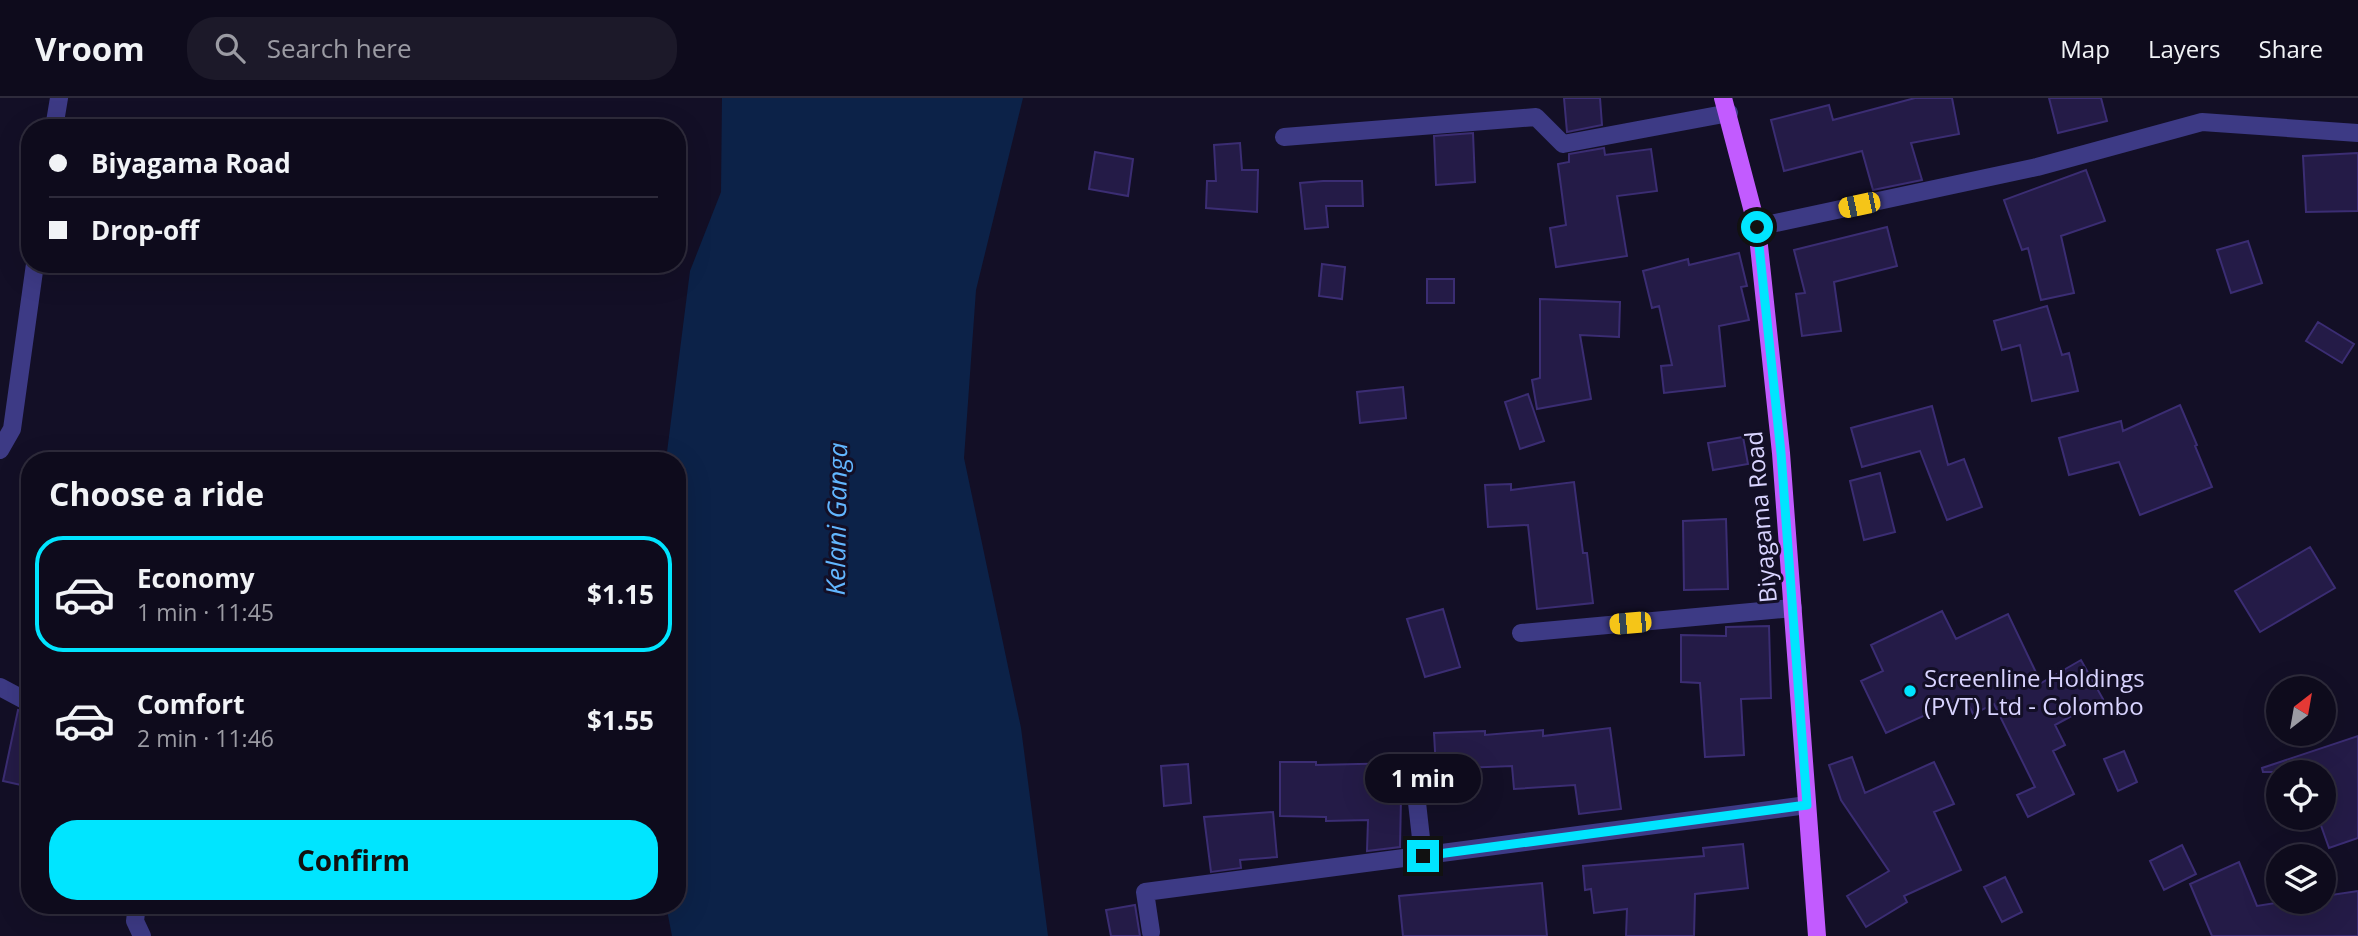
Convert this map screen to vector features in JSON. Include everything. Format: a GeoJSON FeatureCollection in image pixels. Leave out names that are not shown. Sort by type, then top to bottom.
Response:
{"type":"FeatureCollection","features":[{"type":"Feature","properties":{"kind":"main road","name":"Biyagama Road"},"geometry":{"type":"LineString","coordinates":[[1726,105],[1757,227],[1781,453],[1817,936]]}},
{"type":"Feature","properties":{"kind":"street"},"geometry":{"type":"LineString","coordinates":[[56,119],[59,98]]}},
{"type":"Feature","properties":{"kind":"street"},"geometry":{"type":"LineString","coordinates":[[1284,137],[1536,117],[1563,144],[1726,105]]}},
{"type":"Feature","properties":{"kind":"street"},"geometry":{"type":"LineString","coordinates":[[1757,227],[2037,167],[2203,122],[2358,134]]}},
{"type":"Feature","properties":{"kind":"street"},"geometry":{"type":"LineString","coordinates":[[0,450],[12,429],[34,273]]}},
{"type":"Feature","properties":{"kind":"street"},"geometry":{"type":"LineString","coordinates":[[1521,633],[1793,608]]}},
{"type":"Feature","properties":{"kind":"street"},"geometry":{"type":"LineString","coordinates":[[0,687],[21,698]]}},
{"type":"Feature","properties":{"kind":"street"},"geometry":{"type":"LineString","coordinates":[[1415,776],[1423,856]]}},
{"type":"Feature","properties":{"kind":"street"},"geometry":{"type":"LineString","coordinates":[[1151,932],[1145,892],[1807,805]]}},
{"type":"Feature","properties":{"kind":"street"},"geometry":{"type":"LineString","coordinates":[[136,914],[135,921],[142,936]]}},
{"type":"Feature","properties":{"kind":"water","name":"Kelani Ganga"},"geometry":{"type":"Polygon","coordinates":[[[722,98],[1023,98],[976,290],[964,458],[1021,728],[1048,936],[672,936],[668,914],[686,914],[686,452],[667,452],[690,271],[721,192],[722,98]]]}},
{"type":"Feature","properties":{"kind":"building"},"geometry":{"type":"Polygon","coordinates":[[[1564,98],[1600,98],[1602,125],[1567,132],[1564,98]]]}},
{"type":"Feature","properties":{"kind":"building"},"geometry":{"type":"Polygon","coordinates":[[[1915,98],[1952,98],[1959,134],[1911,143],[1922,180],[1873,190],[1862,151],[1784,171],[1771,120],[1829,105],[1833,120],[1915,98]]]}},
{"type":"Feature","properties":{"kind":"building"},"geometry":{"type":"Polygon","coordinates":[[[2049,98],[2101,98],[2107,121],[2058,133],[2049,98]]]}},
{"type":"Feature","properties":{"kind":"building"},"geometry":{"type":"Polygon","coordinates":[[[1473,133],[1475,182],[1436,185],[1434,136],[1473,133]]]}},
{"type":"Feature","properties":{"kind":"building"},"geometry":{"type":"Polygon","coordinates":[[[1240,143],[1242,170],[1258,170],[1257,212],[1206,208],[1207,181],[1216,181],[1214,145],[1240,143]]]}},
{"type":"Feature","properties":{"kind":"building"},"geometry":{"type":"Polygon","coordinates":[[[1604,148],[1605,155],[1651,149],[1657,191],[1617,196],[1627,256],[1556,267],[1550,228],[1566,225],[1558,164],[1569,162],[1569,154],[1604,148]]]}},
{"type":"Feature","properties":{"kind":"building"},"geometry":{"type":"Polygon","coordinates":[[[1095,152],[1133,159],[1128,196],[1089,189],[1095,152]]]}},
{"type":"Feature","properties":{"kind":"building"},"geometry":{"type":"Polygon","coordinates":[[[2358,153],[2358,211],[2306,212],[2303,156],[2358,153]]]}},
{"type":"Feature","properties":{"kind":"building"},"geometry":{"type":"Polygon","coordinates":[[[2086,170],[2105,221],[2061,236],[2074,293],[2041,300],[2028,248],[2022,250],[2004,200],[2086,170]]]}},
{"type":"Feature","properties":{"kind":"building"},"geometry":{"type":"Polygon","coordinates":[[[1362,181],[1363,206],[1326,206],[1328,227],[1305,229],[1300,183],[1362,181]]]}},
{"type":"Feature","properties":{"kind":"building"},"geometry":{"type":"Polygon","coordinates":[[[1887,227],[1897,266],[1834,282],[1841,331],[1802,336],[1796,294],[1805,293],[1794,250],[1887,227]]]}},
{"type":"Feature","properties":{"kind":"building"},"geometry":{"type":"Polygon","coordinates":[[[2248,241],[2262,283],[2231,293],[2217,250],[2248,241]]]}},
{"type":"Feature","properties":{"kind":"building"},"geometry":{"type":"Polygon","coordinates":[[[1739,253],[1747,286],[1741,287],[1749,320],[1719,326],[1725,386],[1664,393],[1661,366],[1672,365],[1659,306],[1652,308],[1643,271],[1688,259],[1689,265],[1739,253]]]}},
{"type":"Feature","properties":{"kind":"building"},"geometry":{"type":"Polygon","coordinates":[[[1322,264],[1345,267],[1342,299],[1319,296],[1322,264]]]}},
{"type":"Feature","properties":{"kind":"building"},"geometry":{"type":"Polygon","coordinates":[[[1427,279],[1454,279],[1454,303],[1427,303],[1427,279]]]}},
{"type":"Feature","properties":{"kind":"building"},"geometry":{"type":"Polygon","coordinates":[[[1540,299],[1620,302],[1619,337],[1580,335],[1591,399],[1537,409],[1532,380],[1540,378],[1540,299]]]}},
{"type":"Feature","properties":{"kind":"building"},"geometry":{"type":"Polygon","coordinates":[[[2047,306],[2062,355],[2069,353],[2078,391],[2032,401],[2020,345],[2002,350],[1994,321],[2047,306]]]}},
{"type":"Feature","properties":{"kind":"building"},"geometry":{"type":"Polygon","coordinates":[[[2318,322],[2354,344],[2342,363],[2306,341],[2318,322]]]}},
{"type":"Feature","properties":{"kind":"building"},"geometry":{"type":"Polygon","coordinates":[[[1403,387],[1406,418],[1360,423],[1357,392],[1403,387]]]}},
{"type":"Feature","properties":{"kind":"building"},"geometry":{"type":"Polygon","coordinates":[[[1528,394],[1544,441],[1520,449],[1505,402],[1528,394]]]}},
{"type":"Feature","properties":{"kind":"building"},"geometry":{"type":"Polygon","coordinates":[[[2180,405],[2212,487],[2140,515],[2119,462],[2069,475],[2059,438],[2121,421],[2123,431],[2180,405]]]}},
{"type":"Feature","properties":{"kind":"building"},"geometry":{"type":"Polygon","coordinates":[[[1932,406],[1948,465],[1964,459],[1982,507],[1947,520],[1920,451],[1862,467],[1851,428],[1932,406]]]}},
{"type":"Feature","properties":{"kind":"building"},"geometry":{"type":"Polygon","coordinates":[[[1743,437],[1748,464],[1713,470],[1708,443],[1743,437]]]}},
{"type":"Feature","properties":{"kind":"building"},"geometry":{"type":"Polygon","coordinates":[[[1880,473],[1895,532],[1864,540],[1850,481],[1880,473]]]}},
{"type":"Feature","properties":{"kind":"building"},"geometry":{"type":"Polygon","coordinates":[[[1574,482],[1583,553],[1587,553],[1593,603],[1537,609],[1528,525],[1488,527],[1485,485],[1511,484],[1511,490],[1574,482]]]}},
{"type":"Feature","properties":{"kind":"building"},"geometry":{"type":"Polygon","coordinates":[[[1726,519],[1728,589],[1684,590],[1683,521],[1726,519]]]}},
{"type":"Feature","properties":{"kind":"building"},"geometry":{"type":"Polygon","coordinates":[[[2310,547],[2335,588],[2260,632],[2235,591],[2310,547]]]}},
{"type":"Feature","properties":{"kind":"building"},"geometry":{"type":"Polygon","coordinates":[[[1443,609],[1460,667],[1425,677],[1407,619],[1443,609]]]}},
{"type":"Feature","properties":{"kind":"building"},"geometry":{"type":"Polygon","coordinates":[[[1942,611],[1956,639],[2008,614],[2041,683],[2081,660],[2103,699],[2055,725],[2065,745],[2053,751],[2074,794],[2028,817],[2017,795],[2035,787],[1994,704],[1973,714],[1965,697],[1886,733],[1861,681],[1883,671],[1871,645],[1942,611]]]}},
{"type":"Feature","properties":{"kind":"building"},"geometry":{"type":"Polygon","coordinates":[[[1769,626],[1771,698],[1741,699],[1744,755],[1705,757],[1700,683],[1681,682],[1681,635],[1726,636],[1726,627],[1769,626]]]}},
{"type":"Feature","properties":{"kind":"building"},"geometry":{"type":"Polygon","coordinates":[[[18,710],[21,711],[21,785],[3,781],[18,710]]]}},
{"type":"Feature","properties":{"kind":"building"},"geometry":{"type":"Polygon","coordinates":[[[1610,728],[1621,809],[1579,814],[1575,785],[1514,789],[1512,766],[1436,769],[1434,733],[1485,731],[1485,735],[1543,730],[1543,736],[1610,728]]]}},
{"type":"Feature","properties":{"kind":"building"},"geometry":{"type":"Polygon","coordinates":[[[2358,736],[2358,838],[2336,846],[2328,844],[2323,830],[2336,830],[2336,760],[2286,760],[2328,746],[2336,746],[2336,743],[2358,736]]]}},
{"type":"Feature","properties":{"kind":"building"},"geometry":{"type":"Polygon","coordinates":[[[2124,751],[2137,782],[2118,791],[2104,759],[2124,751]]]}},
{"type":"Feature","properties":{"kind":"building"},"geometry":{"type":"Polygon","coordinates":[[[1852,757],[1865,793],[1934,762],[1954,804],[1934,812],[1961,870],[1904,896],[1907,902],[1866,927],[1847,896],[1889,871],[1841,800],[1829,765],[1852,757]]]}},
{"type":"Feature","properties":{"kind":"building"},"geometry":{"type":"Polygon","coordinates":[[[1280,762],[1316,762],[1316,765],[1401,763],[1403,798],[1400,847],[1367,851],[1368,820],[1326,821],[1326,817],[1280,816],[1280,762]]]}},
{"type":"Feature","properties":{"kind":"building"},"geometry":{"type":"Polygon","coordinates":[[[1188,764],[1191,803],[1164,806],[1161,766],[1188,764]]]}},
{"type":"Feature","properties":{"kind":"building"},"geometry":{"type":"Polygon","coordinates":[[[1273,812],[1277,857],[1240,860],[1241,868],[1211,872],[1204,817],[1273,812]]]}},
{"type":"Feature","properties":{"kind":"building"},"geometry":{"type":"Polygon","coordinates":[[[1743,844],[1748,888],[1695,894],[1694,936],[1626,936],[1627,909],[1594,913],[1591,889],[1585,890],[1583,866],[1704,856],[1703,848],[1743,844]]]}},
{"type":"Feature","properties":{"kind":"building"},"geometry":{"type":"Polygon","coordinates":[[[2182,845],[2196,874],[2164,890],[2150,861],[2182,845]]]}},
{"type":"Feature","properties":{"kind":"building"},"geometry":{"type":"Polygon","coordinates":[[[2239,862],[2257,906],[2266,905],[2266,914],[2336,914],[2336,894],[2358,891],[2358,936],[2212,936],[2190,884],[2239,862]]]}},
{"type":"Feature","properties":{"kind":"building"},"geometry":{"type":"Polygon","coordinates":[[[2005,877],[2022,912],[2002,922],[1984,887],[2005,877]]]}},
{"type":"Feature","properties":{"kind":"building"},"geometry":{"type":"Polygon","coordinates":[[[1542,883],[1547,936],[1403,936],[1399,896],[1542,883]]]}},
{"type":"Feature","properties":{"kind":"building"},"geometry":{"type":"Polygon","coordinates":[[[1135,905],[1140,936],[1111,936],[1106,910],[1135,905]]]}},
{"type":"Feature","properties":{"kind":"place","name":"Screenline Holdings (PVT) Ltd - Colombo"},"geometry":{"type":"Point","coordinates":[1910,691]}},
{"type":"Feature","properties":{"kind":"route"},"geometry":{"type":"LineString","coordinates":[[1423,856],[1807,805],[1781,453],[1757,227]]}}]}
